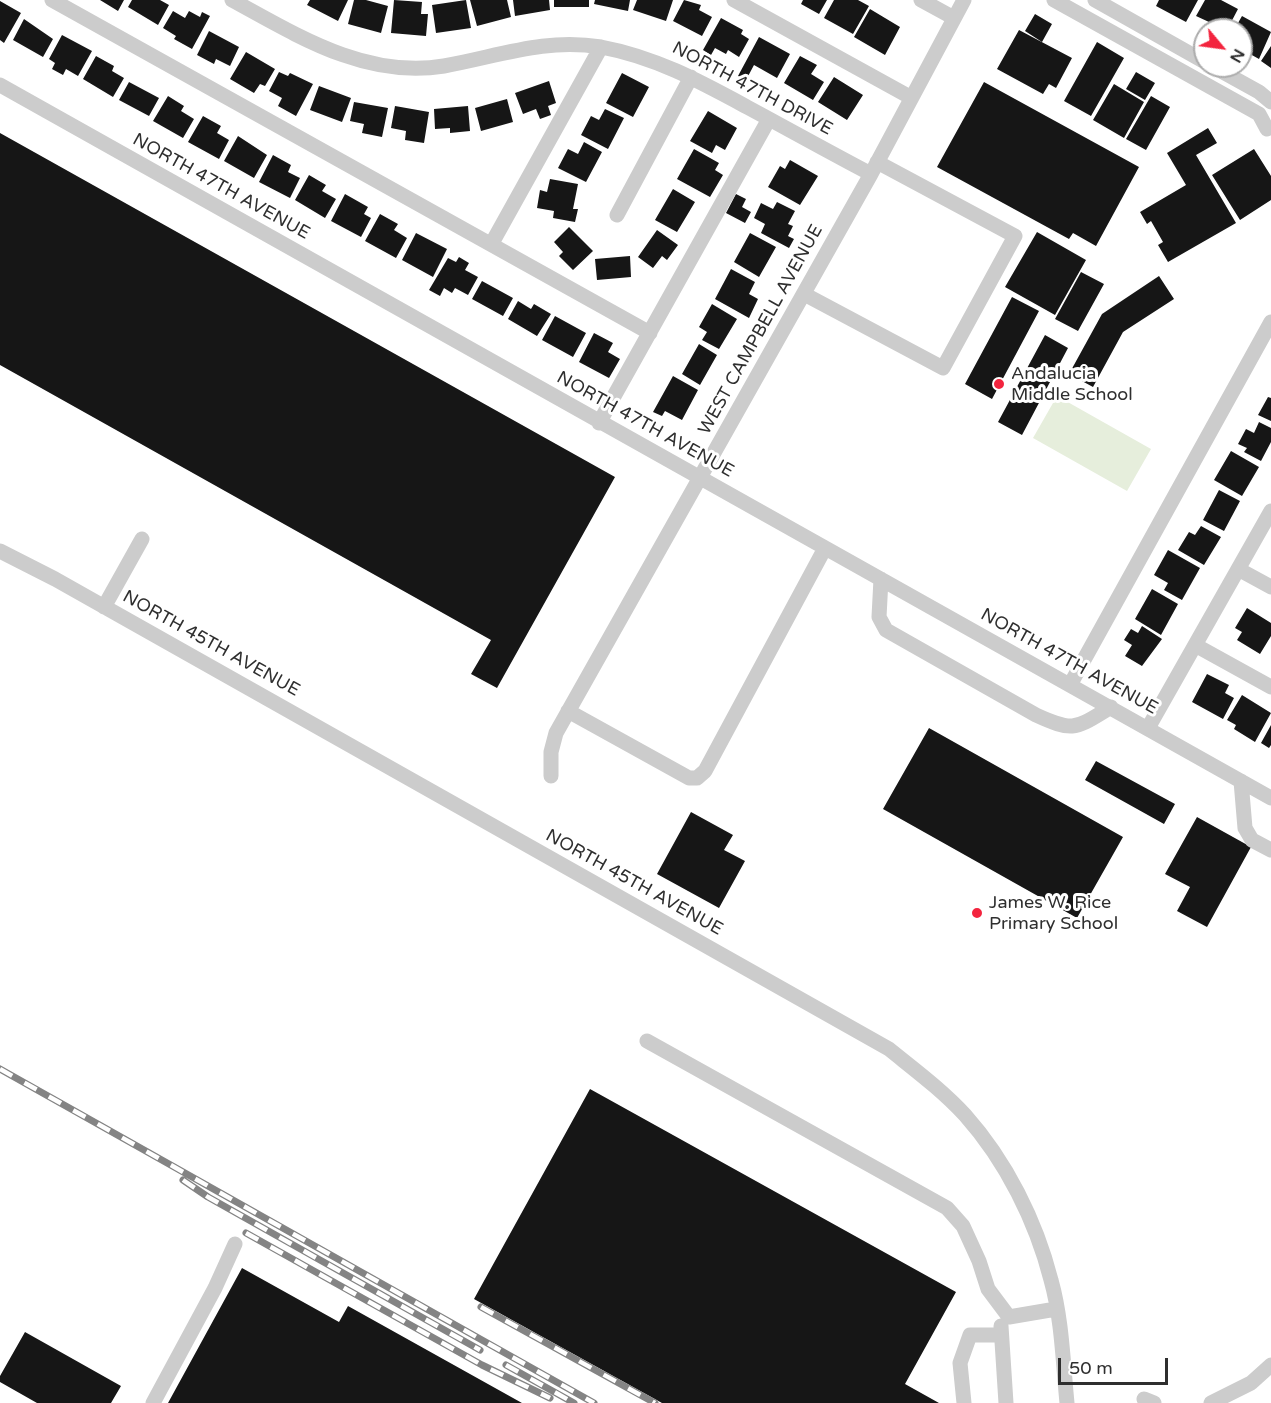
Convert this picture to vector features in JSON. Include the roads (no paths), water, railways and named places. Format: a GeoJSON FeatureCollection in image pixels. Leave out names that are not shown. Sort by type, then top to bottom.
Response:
{"type":"FeatureCollection","features":[{"type":"Feature","properties":{"kind":"street"},"geometry":{"type":"LineString","coordinates":[[52,0],[650,333]]}},
{"type":"Feature","properties":{"kind":"street","name":"NORTH 47TH DRIVE"},"geometry":{"type":"LineString","coordinates":[[232,0],[335,54],[375,64],[442,66],[535,45],[562,43],[601,47],[648,58],[691,77],[769,119],[1015,236],[943,368],[804,294]]}},
{"type":"Feature","properties":{"kind":"street"},"geometry":{"type":"LineString","coordinates":[[734,0],[910,96]]}},
{"type":"Feature","properties":{"kind":"street"},"geometry":{"type":"LineString","coordinates":[[921,0],[954,18]]}},
{"type":"Feature","properties":{"kind":"street","name":"WEST CAMPBELL AVENUE"},"geometry":{"type":"LineString","coordinates":[[551,776],[551,752],[556,733],[804,294],[964,0]]}},
{"type":"Feature","properties":{"kind":"street"},"geometry":{"type":"LineString","coordinates":[[1054,0],[1259,114],[1267,129]]}},
{"type":"Feature","properties":{"kind":"street"},"geometry":{"type":"LineString","coordinates":[[1095,0],[1193,55]]}},
{"type":"Feature","properties":{"kind":"street"},"geometry":{"type":"LineString","coordinates":[[492,243],[601,47]]}},
{"type":"Feature","properties":{"kind":"street"},"geometry":{"type":"LineString","coordinates":[[617,215],[691,77]]}},
{"type":"Feature","properties":{"kind":"street"},"geometry":{"type":"LineString","coordinates":[[1234,78],[1259,92],[1271,102]]}},
{"type":"Feature","properties":{"kind":"street","name":"NORTH 47TH AVENUE"},"geometry":{"type":"LineString","coordinates":[[0,85],[1271,798]]}},
{"type":"Feature","properties":{"kind":"street"},"geometry":{"type":"LineString","coordinates":[[599,423],[769,119]]}},
{"type":"Feature","properties":{"kind":"street"},"geometry":{"type":"LineString","coordinates":[[1070,685],[1271,322]]}},
{"type":"Feature","properties":{"kind":"street"},"geometry":{"type":"LineString","coordinates":[[1148,728],[1271,511]]}},
{"type":"Feature","properties":{"kind":"street"},"geometry":{"type":"LineString","coordinates":[[104,607],[142,539]]}},
{"type":"Feature","properties":{"kind":"street"},"geometry":{"type":"LineString","coordinates":[[568,711],[689,778],[697,778],[705,771],[825,548]]}},
{"type":"Feature","properties":{"kind":"street","name":"NORTH 45TH AVENUE"},"geometry":{"type":"LineString","coordinates":[[0,551],[104,607],[889,1049],[929,1081],[965,1115],[996,1155],[1034,1225],[1052,1282],[1067,1403]]}},
{"type":"Feature","properties":{"kind":"street"},"geometry":{"type":"LineString","coordinates":[[1238,569],[1271,587]]}},
{"type":"Feature","properties":{"kind":"street"},"geometry":{"type":"LineString","coordinates":[[881,579],[879,617],[886,630],[1036,715],[1062,727],[1081,725],[1111,707]]}},
{"type":"Feature","properties":{"kind":"street"},"geometry":{"type":"LineString","coordinates":[[1195,645],[1271,687]]}},
{"type":"Feature","properties":{"kind":"street"},"geometry":{"type":"LineString","coordinates":[[1241,781],[1245,828],[1252,840],[1271,850]]}},
{"type":"Feature","properties":{"kind":"street"},"geometry":{"type":"LineString","coordinates":[[647,1041],[947,1208],[963,1226],[980,1261],[987,1289],[1009,1317]]}},
{"type":"Feature","properties":{"kind":"street"},"geometry":{"type":"LineString","coordinates":[[153,1403],[215,1288],[235,1244]]}},
{"type":"Feature","properties":{"kind":"street"},"geometry":{"type":"LineString","coordinates":[[1006,1403],[1001,1325],[1009,1317],[1056,1309]]}},
{"type":"Feature","properties":{"kind":"street"},"geometry":{"type":"LineString","coordinates":[[964,1403],[960,1362],[970,1335],[1000,1335]]}},
{"type":"Feature","properties":{"kind":"street"},"geometry":{"type":"LineString","coordinates":[[1211,1403],[1251,1383],[1271,1365]]}},
{"type":"Feature","properties":{"kind":"railway"},"geometry":{"type":"LineString","coordinates":[[0,1069],[594,1403]]}},
{"type":"Feature","properties":{"kind":"railway"},"geometry":{"type":"LineString","coordinates":[[183,1180],[208,1197],[480,1350]]}},
{"type":"Feature","properties":{"kind":"railway"},"geometry":{"type":"LineString","coordinates":[[246,1233],[482,1365],[550,1398]]}},
{"type":"Feature","properties":{"kind":"railway"},"geometry":{"type":"LineString","coordinates":[[481,1307],[655,1403]]}},
{"type":"Feature","properties":{"kind":"railway"},"geometry":{"type":"LineString","coordinates":[[506,1365],[574,1403]]}},
{"type":"Feature","properties":{"kind":"place","name":"Andalucia Middle School"},"geometry":{"type":"Point","coordinates":[999,384]}},
{"type":"Feature","properties":{"kind":"place","name":"James W. Rice Primary School"},"geometry":{"type":"Point","coordinates":[977,913]}}]}
